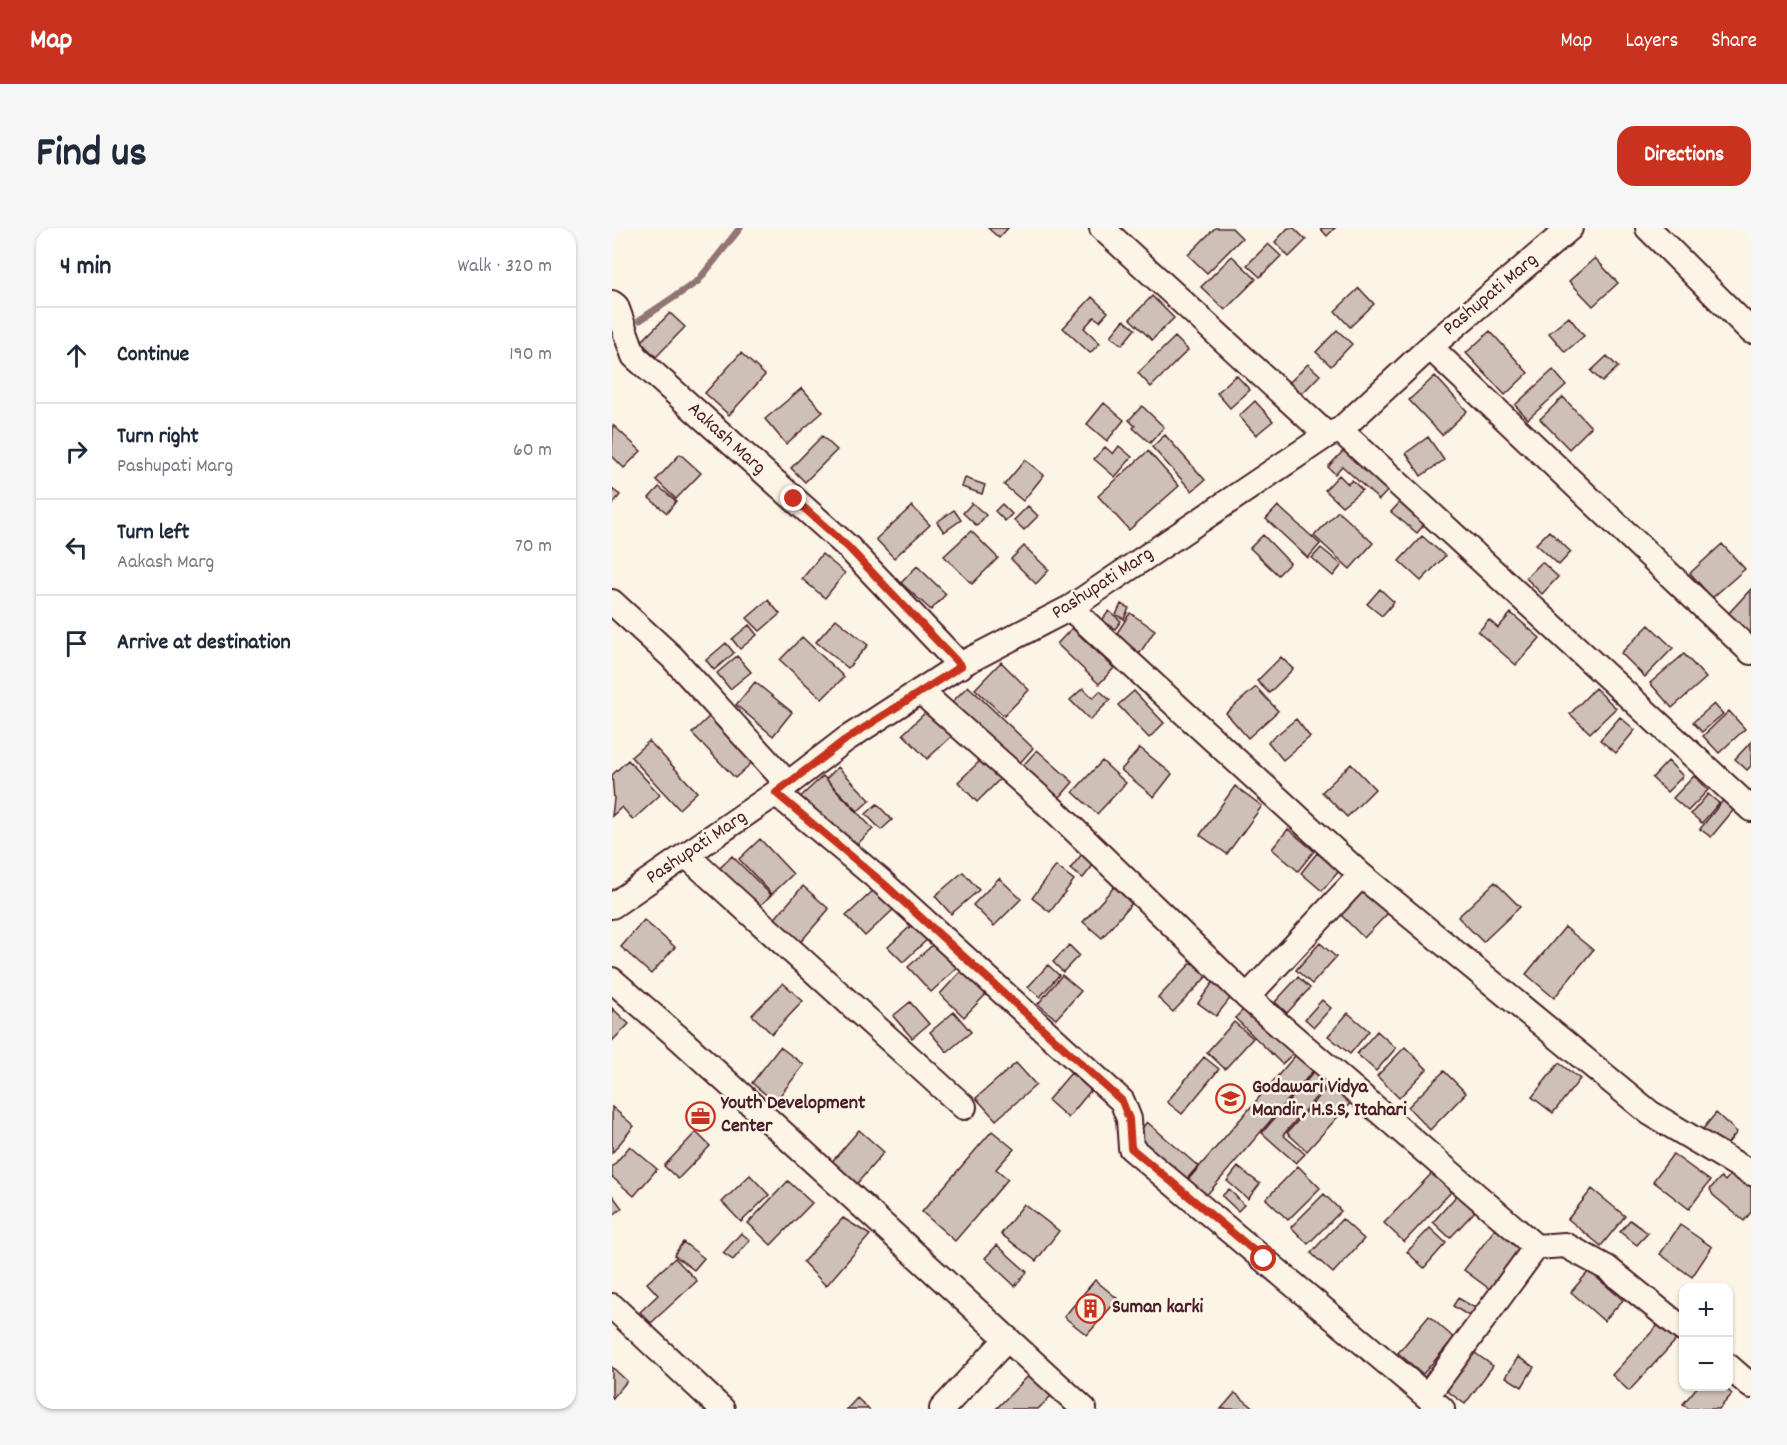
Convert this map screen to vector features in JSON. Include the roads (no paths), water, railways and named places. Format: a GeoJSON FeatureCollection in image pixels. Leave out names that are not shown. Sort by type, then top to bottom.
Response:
{"type":"FeatureCollection","features":[{"type":"Feature","properties":{"kind":"street","name":"Pashupati Marg"},"geometry":{"type":"LineString","coordinates":[[612,906],[782,789],[845,740],[961,666],[1070,608],[1333,433],[1570,228]]}},
{"type":"Feature","properties":{"kind":"street"},"geometry":{"type":"LineString","coordinates":[[1648,228],[1751,331]]}},
{"type":"Feature","properties":{"kind":"street"},"geometry":{"type":"LineString","coordinates":[[1110,231],[1751,809]]}},
{"type":"Feature","properties":{"kind":"street","name":"Aakash Marg"},"geometry":{"type":"LineString","coordinates":[[612,303],[616,306],[634,356],[848,547],[961,666]]}},
{"type":"Feature","properties":{"kind":"street"},"geometry":{"type":"LineString","coordinates":[[1430,347],[1751,652]]}},
{"type":"Feature","properties":{"kind":"street"},"geometry":{"type":"LineString","coordinates":[[612,602],[672,657],[782,789],[1122,1101],[1129,1119],[1131,1148],[1434,1402],[1536,1247]]}},
{"type":"Feature","properties":{"kind":"street"},"geometry":{"type":"LineString","coordinates":[[1070,608],[1361,875],[1650,1113],[1751,1173]]}},
{"type":"Feature","properties":{"kind":"street"},"geometry":{"type":"LineString","coordinates":[[920,691],[1056,812],[1247,997],[1536,1247],[1565,1245],[1607,1268],[1679,1326]]}},
{"type":"Feature","properties":{"kind":"street"},"geometry":{"type":"LineString","coordinates":[[686,855],[964,1107]]}},
{"type":"Feature","properties":{"kind":"street"},"geometry":{"type":"LineString","coordinates":[[1247,997],[1361,875]]}},
{"type":"Feature","properties":{"kind":"street"},"geometry":{"type":"LineString","coordinates":[[612,980],[680,1039],[1084,1409]]}},
{"type":"Feature","properties":{"kind":"street"},"geometry":{"type":"LineString","coordinates":[[612,1306],[722,1409]]}},
{"type":"Feature","properties":{"kind":"street"},"geometry":{"type":"LineString","coordinates":[[942,1409],[1006,1340]]}},
{"type":"Feature","properties":{"kind":"street"},"geometry":{"type":"LineString","coordinates":[[1733,1370],[1751,1386]]}},
{"type":"Feature","properties":{"kind":"waterway"},"geometry":{"type":"LineString","coordinates":[[640,320],[698,281],[740,228]]}},
{"type":"Feature","properties":{"kind":"place","name":"Godawari Vidya Mandir, H.S.S, Itahari"},"geometry":{"type":"Point","coordinates":[1231,1099]}},
{"type":"Feature","properties":{"kind":"place","name":"Youth Development Center"},"geometry":{"type":"Point","coordinates":[700,1116]}},
{"type":"Feature","properties":{"kind":"place","name":"Suman karki"},"geometry":{"type":"Point","coordinates":[1091,1308]}}]}
